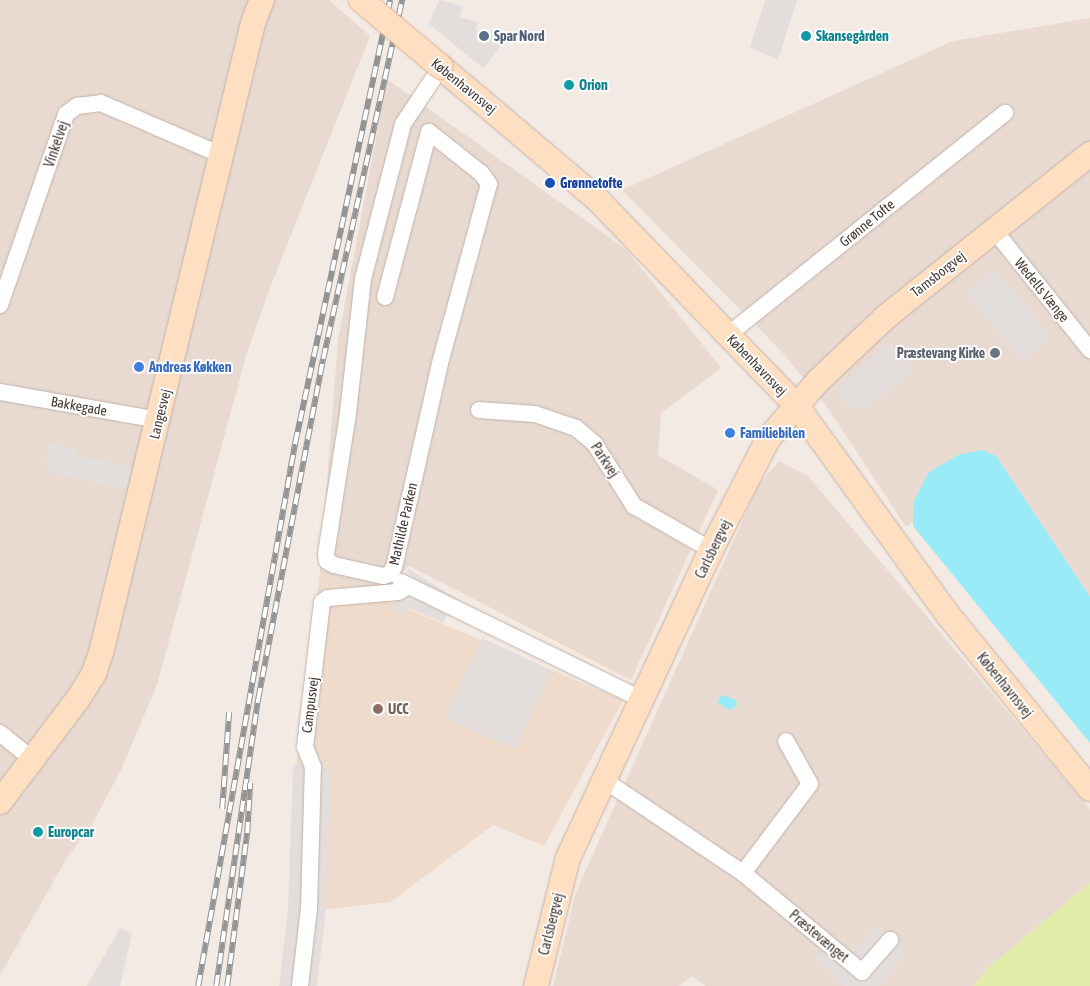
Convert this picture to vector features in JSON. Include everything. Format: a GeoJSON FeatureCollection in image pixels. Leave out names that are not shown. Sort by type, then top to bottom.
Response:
{"type":"FeatureCollection","features":[{"type":"Feature","properties":{"kind":"street","name":"Langesvej"},"geometry":{"type":"LineString","coordinates":[[0,802],[33,760],[94,673],[159,420],[253,23],[262,0]]}},
{"type":"Feature","properties":{"kind":"street","name":"Københavnsvej"},"geometry":{"type":"LineString","coordinates":[[361,0],[596,198],[796,405],[949,616],[1090,789]]}},
{"type":"Feature","properties":{"kind":"street","name":"Mathilde Parken"},"geometry":{"type":"LineString","coordinates":[[385,297],[429,132],[481,173],[488,184],[442,359],[390,574],[334,565],[327,561],[326,554],[348,413],[363,279],[403,124],[441,67]]}},
{"type":"Feature","properties":{"kind":"street","name":"Vinkelvej"},"geometry":{"type":"LineString","coordinates":[[0,305],[66,114],[76,106],[101,103],[221,155]]}},
{"type":"Feature","properties":{"kind":"street","name":"Grønne Tofte"},"geometry":{"type":"LineString","coordinates":[[729,334],[1005,113]]}},
{"type":"Feature","properties":{"kind":"street","name":"Tamsborgvej"},"geometry":{"type":"LineString","coordinates":[[796,405],[903,302],[1090,154]]}},
{"type":"Feature","properties":{"kind":"street","name":"Wedells Vænge"},"geometry":{"type":"LineString","coordinates":[[994,230],[1090,350]]}},
{"type":"Feature","properties":{"kind":"street","name":"Bakkegade"},"geometry":{"type":"LineString","coordinates":[[0,392],[159,420]]}},
{"type":"Feature","properties":{"kind":"street","name":"Carlsbergvej"},"geometry":{"type":"LineString","coordinates":[[536,986],[568,858],[711,550],[768,439],[796,405]]}},
{"type":"Feature","properties":{"kind":"street","name":"Parkvej"},"geometry":{"type":"LineString","coordinates":[[480,410],[535,414],[576,428],[594,443],[634,506],[711,550]]}},
{"type":"Feature","properties":{"kind":"street"},"geometry":{"type":"LineString","coordinates":[[390,574],[409,586],[641,699]]}},
{"type":"Feature","properties":{"kind":"street","name":"Campusvej"},"geometry":{"type":"LineString","coordinates":[[300,986],[309,908],[313,767],[305,747],[322,602],[328,598],[398,592],[409,586]]}},
{"type":"Feature","properties":{"kind":"street"},"geometry":{"type":"LineString","coordinates":[[0,734],[33,760]]}},
{"type":"Feature","properties":{"kind":"street"},"geometry":{"type":"LineString","coordinates":[[743,873],[810,784],[786,742]]}},
{"type":"Feature","properties":{"kind":"street","name":"Præstevænget"},"geometry":{"type":"LineString","coordinates":[[604,780],[743,873],[862,972],[890,940]]}},
{"type":"Feature","properties":{"kind":"shaded area"},"geometry":{"type":"Polygon","coordinates":[[[0,0],[329,0],[370,36],[268,293],[246,356],[157,685],[120,772],[91,826],[68,856],[0,975],[0,0]]]}},
{"type":"Feature","properties":{"kind":"shaded area"},"geometry":{"type":"Polygon","coordinates":[[[439,0],[463,6],[460,17],[477,22],[476,30],[493,35],[491,43],[501,45],[484,69],[429,24],[439,0]]]}},
{"type":"Feature","properties":{"kind":"shaded area"},"geometry":{"type":"Polygon","coordinates":[[[765,0],[797,0],[778,60],[750,47],[765,0]]]}},
{"type":"Feature","properties":{"kind":"shaded area"},"geometry":{"type":"Polygon","coordinates":[[[1090,18],[1090,597],[996,456],[906,527],[828,408],[781,351],[622,190],[953,41],[1090,18]]]}},
{"type":"Feature","properties":{"kind":"shaded area"},"geometry":{"type":"Polygon","coordinates":[[[387,79],[627,250],[721,368],[661,413],[658,455],[718,490],[631,680],[409,566],[379,597],[320,572],[338,340],[387,79]]]}},
{"type":"Feature","properties":{"kind":"shaded area"},"geometry":{"type":"Polygon","coordinates":[[[995,270],[1051,337],[1023,360],[967,294],[995,270]]]}},
{"type":"Feature","properties":{"kind":"shaded area"},"geometry":{"type":"Polygon","coordinates":[[[889,342],[913,371],[864,410],[848,406],[840,397],[841,387],[889,342]]]}},
{"type":"Feature","properties":{"kind":"shaded area"},"geometry":{"type":"Polygon","coordinates":[[[50,443],[77,449],[76,455],[133,468],[128,490],[48,472],[49,466],[45,466],[50,443]]]}},
{"type":"Feature","properties":{"kind":"shaded area"},"geometry":{"type":"Polygon","coordinates":[[[779,461],[808,476],[1090,809],[1090,883],[989,967],[973,986],[706,986],[692,976],[679,986],[553,986],[576,892],[759,484],[779,461]]]}},
{"type":"Feature","properties":{"kind":"shaded area"},"geometry":{"type":"Polygon","coordinates":[[[409,569],[470,607],[596,668],[594,672],[467,612],[406,572],[409,569]]]}},
{"type":"Feature","properties":{"kind":"shaded area"},"geometry":{"type":"Polygon","coordinates":[[[320,572],[623,700],[544,846],[493,825],[390,902],[293,913],[297,755],[320,572]]]}},
{"type":"Feature","properties":{"kind":"shaded area"},"geometry":{"type":"Polygon","coordinates":[[[396,597],[414,597],[448,613],[443,623],[409,608],[406,615],[391,608],[396,597]]]}},
{"type":"Feature","properties":{"kind":"shaded area"},"geometry":{"type":"Polygon","coordinates":[[[482,638],[552,671],[515,749],[445,717],[482,638]]]}},
{"type":"Feature","properties":{"kind":"shaded area"},"geometry":{"type":"Polygon","coordinates":[[[305,754],[322,755],[323,768],[331,769],[325,919],[317,986],[279,986],[288,910],[293,765],[305,765],[305,754]]]}},
{"type":"Feature","properties":{"kind":"shaded area"},"geometry":{"type":"Polygon","coordinates":[[[876,926],[907,952],[878,986],[845,986],[833,976],[876,926]]]}},
{"type":"Feature","properties":{"kind":"shaded area"},"geometry":{"type":"Polygon","coordinates":[[[120,928],[132,934],[120,986],[87,986],[120,928]]]}},
{"type":"Feature","properties":{"kind":"shaded area"},"geometry":{"type":"Polygon","coordinates":[[[824,948],[842,963],[833,974],[815,959],[824,948]]]}},
{"type":"Feature","properties":{"kind":"green space"},"geometry":{"type":"Polygon","coordinates":[[[1090,883],[1090,986],[973,986],[989,967],[1090,883]]]}},
{"type":"Feature","properties":{"kind":"water"},"geometry":{"type":"Polygon","coordinates":[[[982,450],[996,456],[1090,597],[1090,743],[913,526],[914,501],[928,473],[958,455],[982,450]]]}},
{"type":"Feature","properties":{"kind":"water"},"geometry":{"type":"Polygon","coordinates":[[[723,695],[736,700],[737,705],[730,710],[718,703],[719,698],[723,695]]]}},
{"type":"Feature","properties":{"kind":"railway"},"geometry":{"type":"LineString","coordinates":[[198,986],[295,443],[390,0]]}},
{"type":"Feature","properties":{"kind":"railway"},"geometry":{"type":"LineString","coordinates":[[216,986],[258,699],[323,359],[402,0]]}},
{"type":"Feature","properties":{"kind":"railway"},"geometry":{"type":"LineString","coordinates":[[222,809],[229,712]]}},
{"type":"Feature","properties":{"kind":"railway"},"geometry":{"type":"LineString","coordinates":[[227,986],[247,833],[250,783]]}},
{"type":"Feature","properties":{"kind":"place","name":"Spar Nord"},"geometry":{"type":"Point","coordinates":[484,36]}},
{"type":"Feature","properties":{"kind":"place","name":"Skansegården"},"geometry":{"type":"Point","coordinates":[806,36]}},
{"type":"Feature","properties":{"kind":"place","name":"Orion"},"geometry":{"type":"Point","coordinates":[569,85]}},
{"type":"Feature","properties":{"kind":"place","name":"Grønnetofte"},"geometry":{"type":"Point","coordinates":[550,183]}},
{"type":"Feature","properties":{"kind":"place","name":"Præstevang Kirke"},"geometry":{"type":"Point","coordinates":[995,353]}},
{"type":"Feature","properties":{"kind":"place","name":"Andreas Køkken"},"geometry":{"type":"Point","coordinates":[139,367]}},
{"type":"Feature","properties":{"kind":"place","name":"Familiebilen"},"geometry":{"type":"Point","coordinates":[730,433]}},
{"type":"Feature","properties":{"kind":"place","name":"UCC"},"geometry":{"type":"Point","coordinates":[378,709]}},
{"type":"Feature","properties":{"kind":"place","name":"Europcar"},"geometry":{"type":"Point","coordinates":[38,832]}}]}
